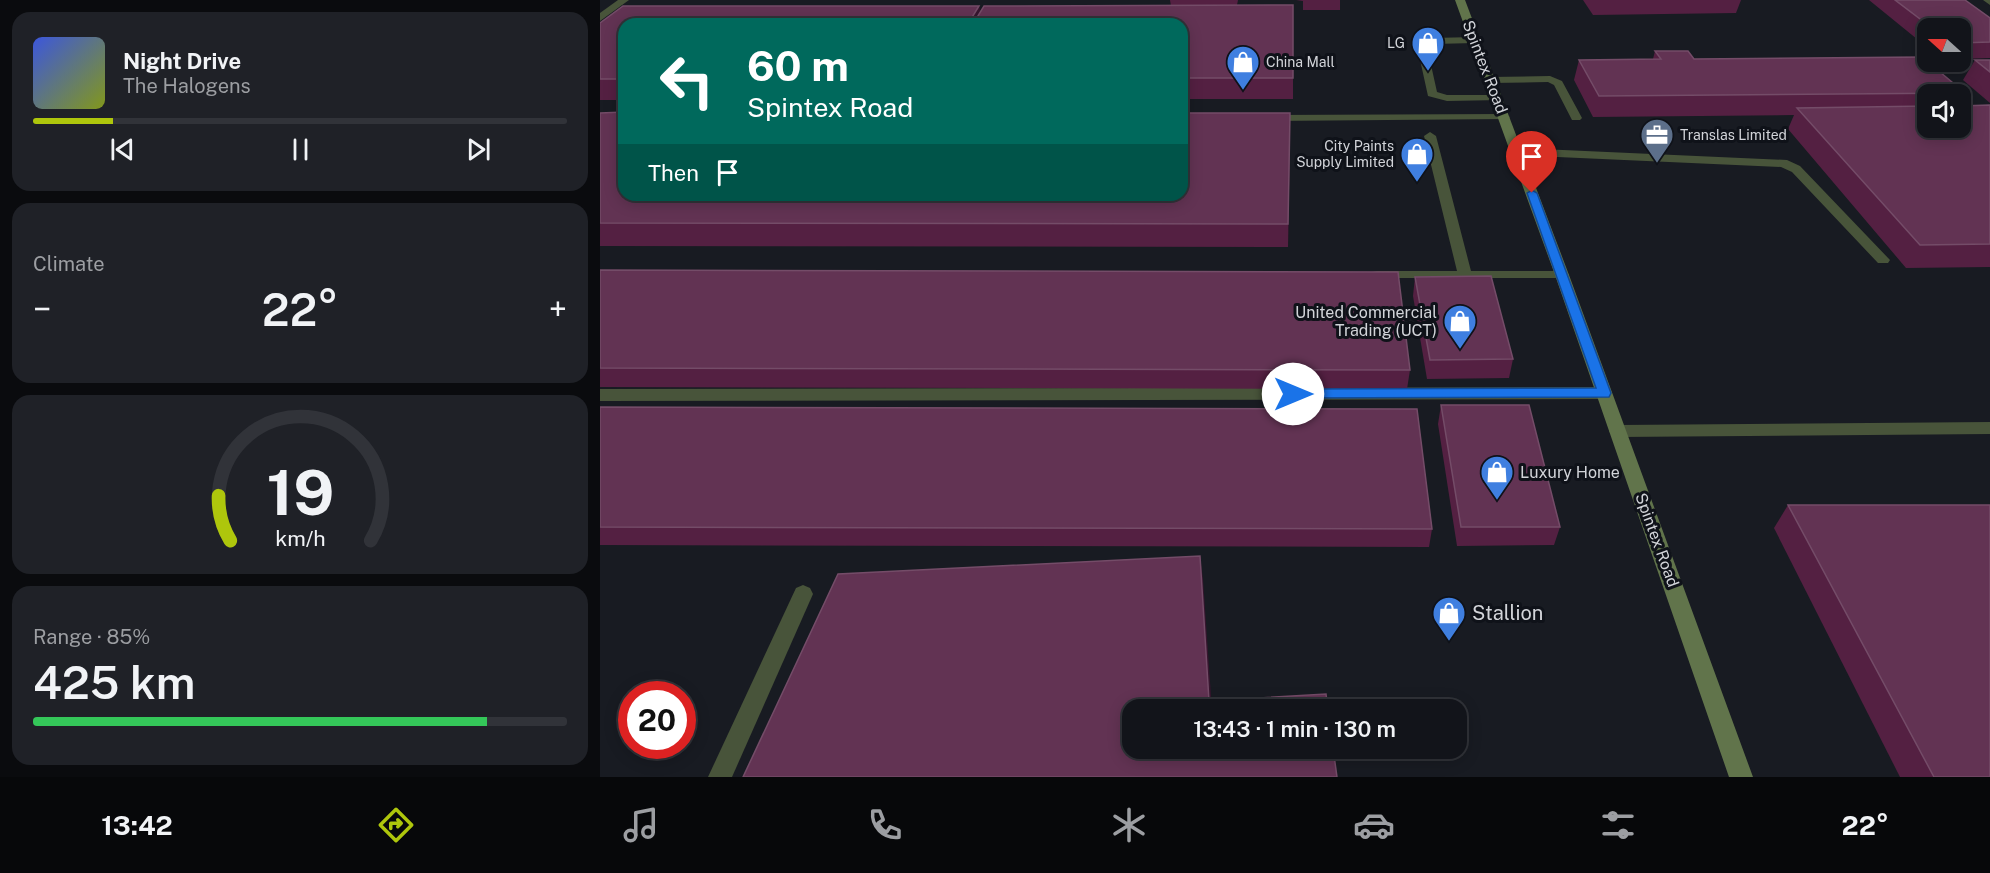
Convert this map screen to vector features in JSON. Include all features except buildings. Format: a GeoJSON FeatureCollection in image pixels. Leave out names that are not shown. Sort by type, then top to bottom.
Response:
{"type":"FeatureCollection","features":[{"type":"Feature","properties":{"kind":"main road","name":"Spintex Road"},"geometry":{"type":"LineString","coordinates":[[1460,0],[1562,275],[1741,777]]}},
{"type":"Feature","properties":{"kind":"lane"},"geometry":{"type":"LineString","coordinates":[[600,18],[624,0]]}},
{"type":"Feature","properties":{"kind":"lane"},"geometry":{"type":"LineString","coordinates":[[1475,40],[1432,41],[1422,46],[1432,94],[1447,98],[1497,98]]}},
{"type":"Feature","properties":{"kind":"lane"},"geometry":{"type":"LineString","coordinates":[[1490,80],[1550,80],[1558,84],[1576,118]]}},
{"type":"Feature","properties":{"kind":"lane"},"geometry":{"type":"LineString","coordinates":[[1254,118],[1504,117]]}},
{"type":"Feature","properties":{"kind":"lane"},"geometry":{"type":"LineString","coordinates":[[1430,136],[1465,275]]}},
{"type":"Feature","properties":{"kind":"lane"},"geometry":{"type":"LineString","coordinates":[[1517,152],[1783,163],[1796,169],[1883,260]]}},
{"type":"Feature","properties":{"kind":"lane"},"geometry":{"type":"LineString","coordinates":[[1358,275],[1562,275]]}},
{"type":"Feature","properties":{"kind":"lane"},"geometry":{"type":"LineString","coordinates":[[600,395],[1604,393]]}},
{"type":"Feature","properties":{"kind":"lane"},"geometry":{"type":"LineString","coordinates":[[1618,432],[1990,428]]}},
{"type":"Feature","properties":{"kind":"lane"},"geometry":{"type":"LineString","coordinates":[[720,777],[803,594]]}},
{"type":"Feature","properties":{"kind":"place","name":"LG"},"geometry":{"type":"Point","coordinates":[1428,72]}},
{"type":"Feature","properties":{"kind":"place","name":"China Mall"},"geometry":{"type":"Point","coordinates":[1243,91]}},
{"type":"Feature","properties":{"kind":"place","name":"Translas Limited"},"geometry":{"type":"Point","coordinates":[1657,164]}},
{"type":"Feature","properties":{"kind":"place","name":"City Paints Supply Limited"},"geometry":{"type":"Point","coordinates":[1417,183]}},
{"type":"Feature","properties":{"kind":"place","name":"United Commercial Trading (UCT)"},"geometry":{"type":"Point","coordinates":[1460,350]}},
{"type":"Feature","properties":{"kind":"place","name":"Luxury Home"},"geometry":{"type":"Point","coordinates":[1497,501]}},
{"type":"Feature","properties":{"kind":"place","name":"Stallion"},"geometry":{"type":"Point","coordinates":[1449,642]}},
{"type":"Feature","properties":{"kind":"route"},"geometry":{"type":"LineString","coordinates":[[1293,394],[1604,393],[1532,193]]}}]}
